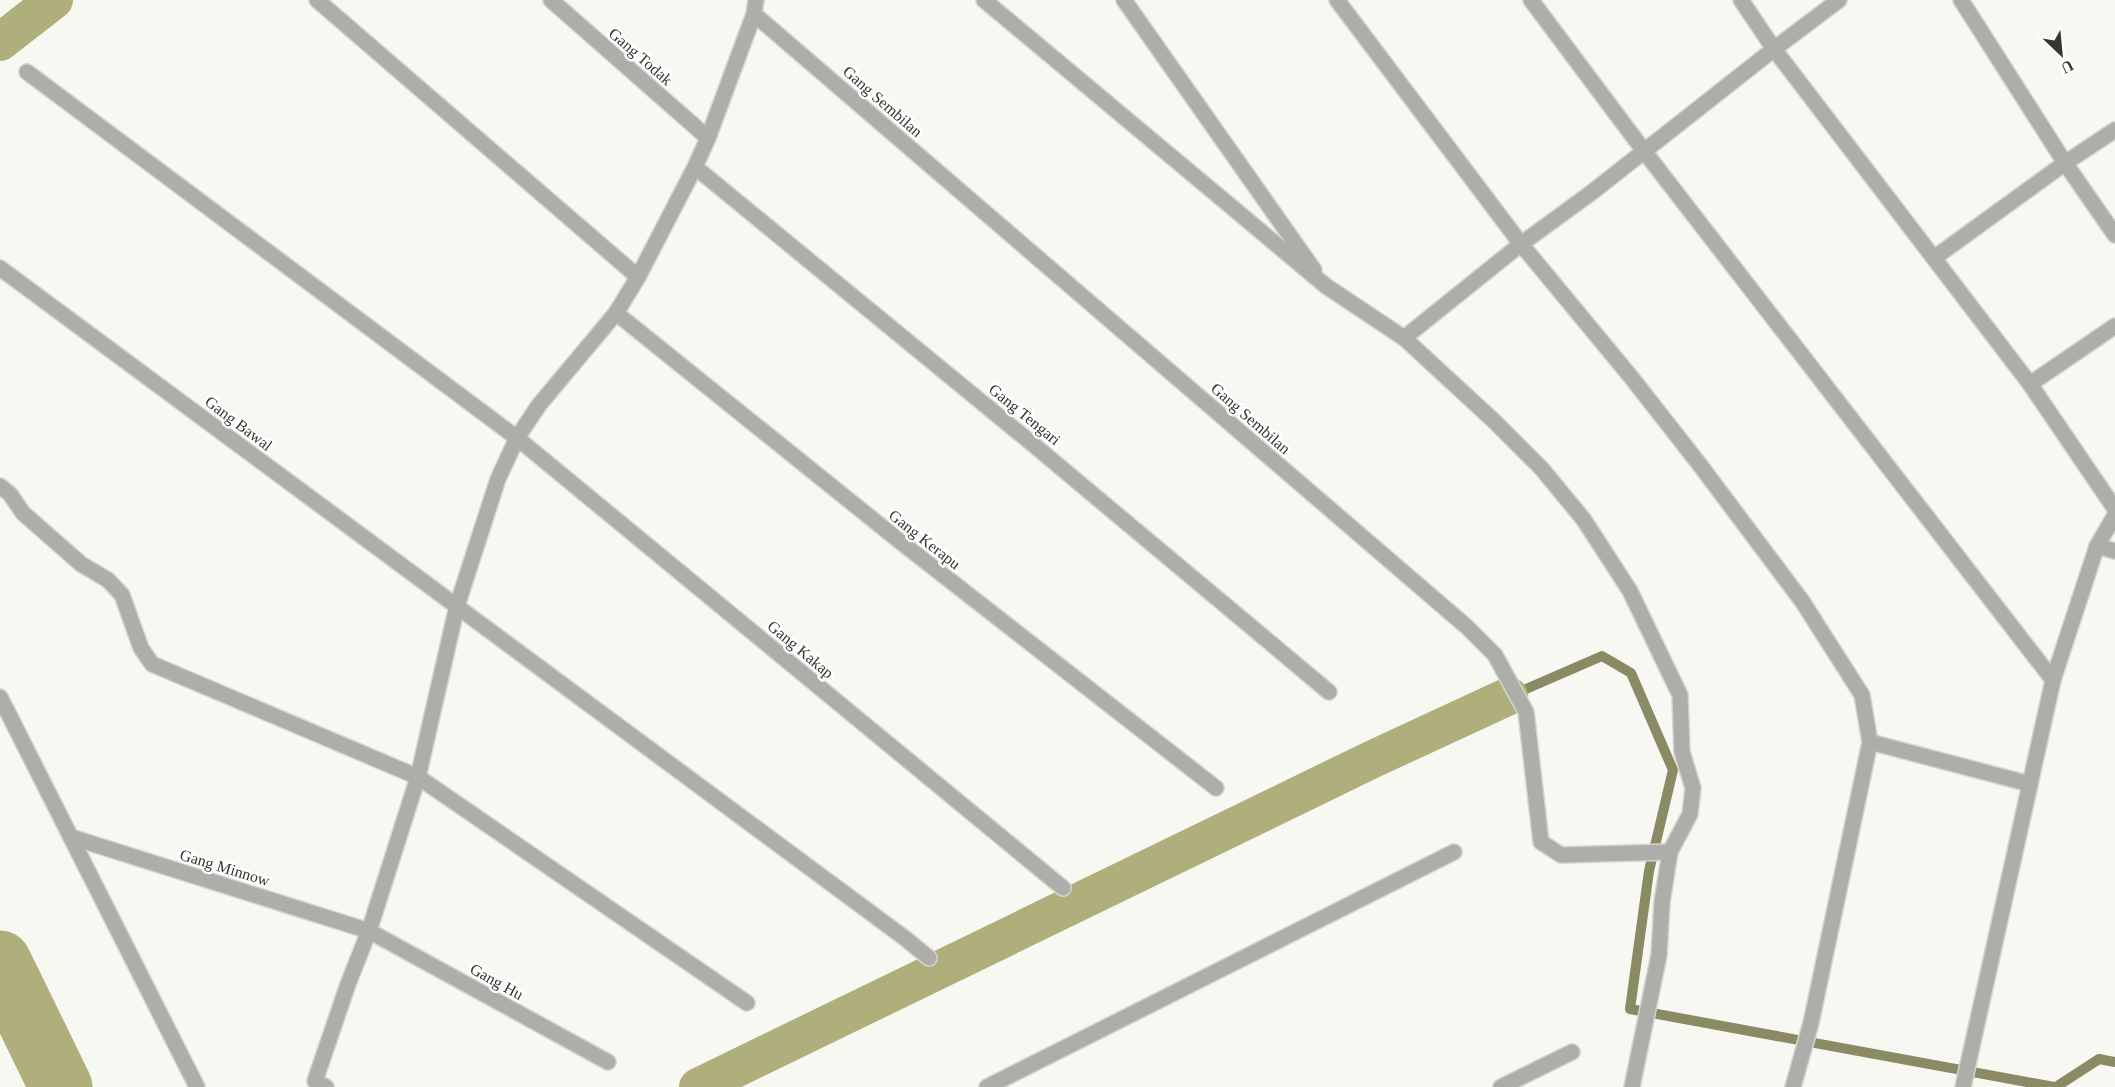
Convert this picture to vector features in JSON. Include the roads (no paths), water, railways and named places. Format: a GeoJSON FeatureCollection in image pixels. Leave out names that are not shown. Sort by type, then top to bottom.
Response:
{"type":"FeatureCollection","features":[{"type":"Feature","properties":{"kind":"street"},"geometry":{"type":"LineString","coordinates":[[316,0],[638,277]]}},
{"type":"Feature","properties":{"kind":"street","name":"Gang Todak"},"geometry":{"type":"LineString","coordinates":[[551,0],[708,138]]}},
{"type":"Feature","properties":{"kind":"street"},"geometry":{"type":"LineString","coordinates":[[984,0],[1326,286],[1404,338],[1542,469],[1584,520],[1629,591],[1680,695],[1683,752],[1693,788],[1690,814],[1657,853],[1662,902],[1659,955],[1632,1087]]}},
{"type":"Feature","properties":{"kind":"street"},"geometry":{"type":"LineString","coordinates":[[1124,0],[1326,286]]}},
{"type":"Feature","properties":{"kind":"street"},"geometry":{"type":"LineString","coordinates":[[1337,0],[1521,244],[1652,404],[1802,601],[1862,695],[1870,742],[1811,1023],[1793,1087]]}},
{"type":"Feature","properties":{"kind":"street"},"geometry":{"type":"LineString","coordinates":[[1531,0],[1644,151],[2053,680]]}},
{"type":"Feature","properties":{"kind":"street"},"geometry":{"type":"LineString","coordinates":[[1741,0],[1774,49],[2030,384],[2115,509]]}},
{"type":"Feature","properties":{"kind":"street"},"geometry":{"type":"LineString","coordinates":[[1404,338],[1521,244],[1839,0]]}},
{"type":"Feature","properties":{"kind":"street"},"geometry":{"type":"LineString","coordinates":[[1962,0],[2065,163],[2115,235]]}},
{"type":"Feature","properties":{"kind":"street"},"geometry":{"type":"LineString","coordinates":[[318,1085],[348,984],[369,931],[418,777],[457,606],[498,479],[517,438],[539,405],[616,313],[638,277],[708,138],[755,7]]}},
{"type":"Feature","properties":{"kind":"street","name":"Gang Sembilan"},"geometry":{"type":"LineString","coordinates":[[755,7],[1449,611],[1495,655],[1526,712],[1541,842],[1561,855],[1657,853]]}},
{"type":"Feature","properties":{"kind":"street","name":"Gang Kakap"},"geometry":{"type":"LineString","coordinates":[[27,72],[517,438],[1063,888]]}},
{"type":"Feature","properties":{"kind":"street"},"geometry":{"type":"LineString","coordinates":[[1934,258],[2065,163],[2115,130]]}},
{"type":"Feature","properties":{"kind":"street","name":"Gang Tengari"},"geometry":{"type":"LineString","coordinates":[[695,167],[1035,446],[1329,692]]}},
{"type":"Feature","properties":{"kind":"street","name":"Gang Bawal"},"geometry":{"type":"LineString","coordinates":[[0,268],[906,939],[928,958]]}},
{"type":"Feature","properties":{"kind":"street","name":"Gang Kerapu"},"geometry":{"type":"LineString","coordinates":[[616,313],[902,543],[1216,788]]}},
{"type":"Feature","properties":{"kind":"street"},"geometry":{"type":"LineString","coordinates":[[2030,384],[2115,326]]}},
{"type":"Feature","properties":{"kind":"street"},"geometry":{"type":"LineString","coordinates":[[0,486],[10,494],[23,513],[39,528],[81,564],[108,580],[122,595],[131,625],[141,648],[152,664],[418,777],[747,1003]]}},
{"type":"Feature","properties":{"kind":"street"},"geometry":{"type":"LineString","coordinates":[[1963,1087],[2053,680],[2097,546],[2115,515]]}},
{"type":"Feature","properties":{"kind":"street"},"geometry":{"type":"LineString","coordinates":[[2097,546],[2115,551]]}},
{"type":"Feature","properties":{"kind":"street"},"geometry":{"type":"LineString","coordinates":[[0,697],[197,1087]]}},
{"type":"Feature","properties":{"kind":"street"},"geometry":{"type":"LineString","coordinates":[[1870,742],[2030,784]]}},
{"type":"Feature","properties":{"kind":"street","name":"Gang Minnow"},"geometry":{"type":"LineString","coordinates":[[71,837],[369,931]]}},
{"type":"Feature","properties":{"kind":"street"},"geometry":{"type":"LineString","coordinates":[[987,1087],[1454,852]]}},
{"type":"Feature","properties":{"kind":"street","name":"Gang Hu"},"geometry":{"type":"LineString","coordinates":[[369,931],[608,1062]]}},
{"type":"Feature","properties":{"kind":"street"},"geometry":{"type":"LineString","coordinates":[[1501,1087],[1572,1052]]}},
{"type":"Feature","properties":{"kind":"waterway"},"geometry":{"type":"LineString","coordinates":[[0,42],[54,0]]}},
{"type":"Feature","properties":{"kind":"waterway"},"geometry":{"type":"LineString","coordinates":[[1526,689],[1602,656],[1631,673],[1673,770],[1649,871],[1630,1009],[2054,1087]]}},
{"type":"Feature","properties":{"kind":"waterway"},"geometry":{"type":"LineString","coordinates":[[698,1087],[1373,759],[1509,696]]}},
{"type":"Feature","properties":{"kind":"waterway"},"geometry":{"type":"LineString","coordinates":[[0,962],[61,1087]]}},
{"type":"Feature","properties":{"kind":"waterway"},"geometry":{"type":"LineString","coordinates":[[2056,1087],[2099,1059],[2115,1062]]}}]}
